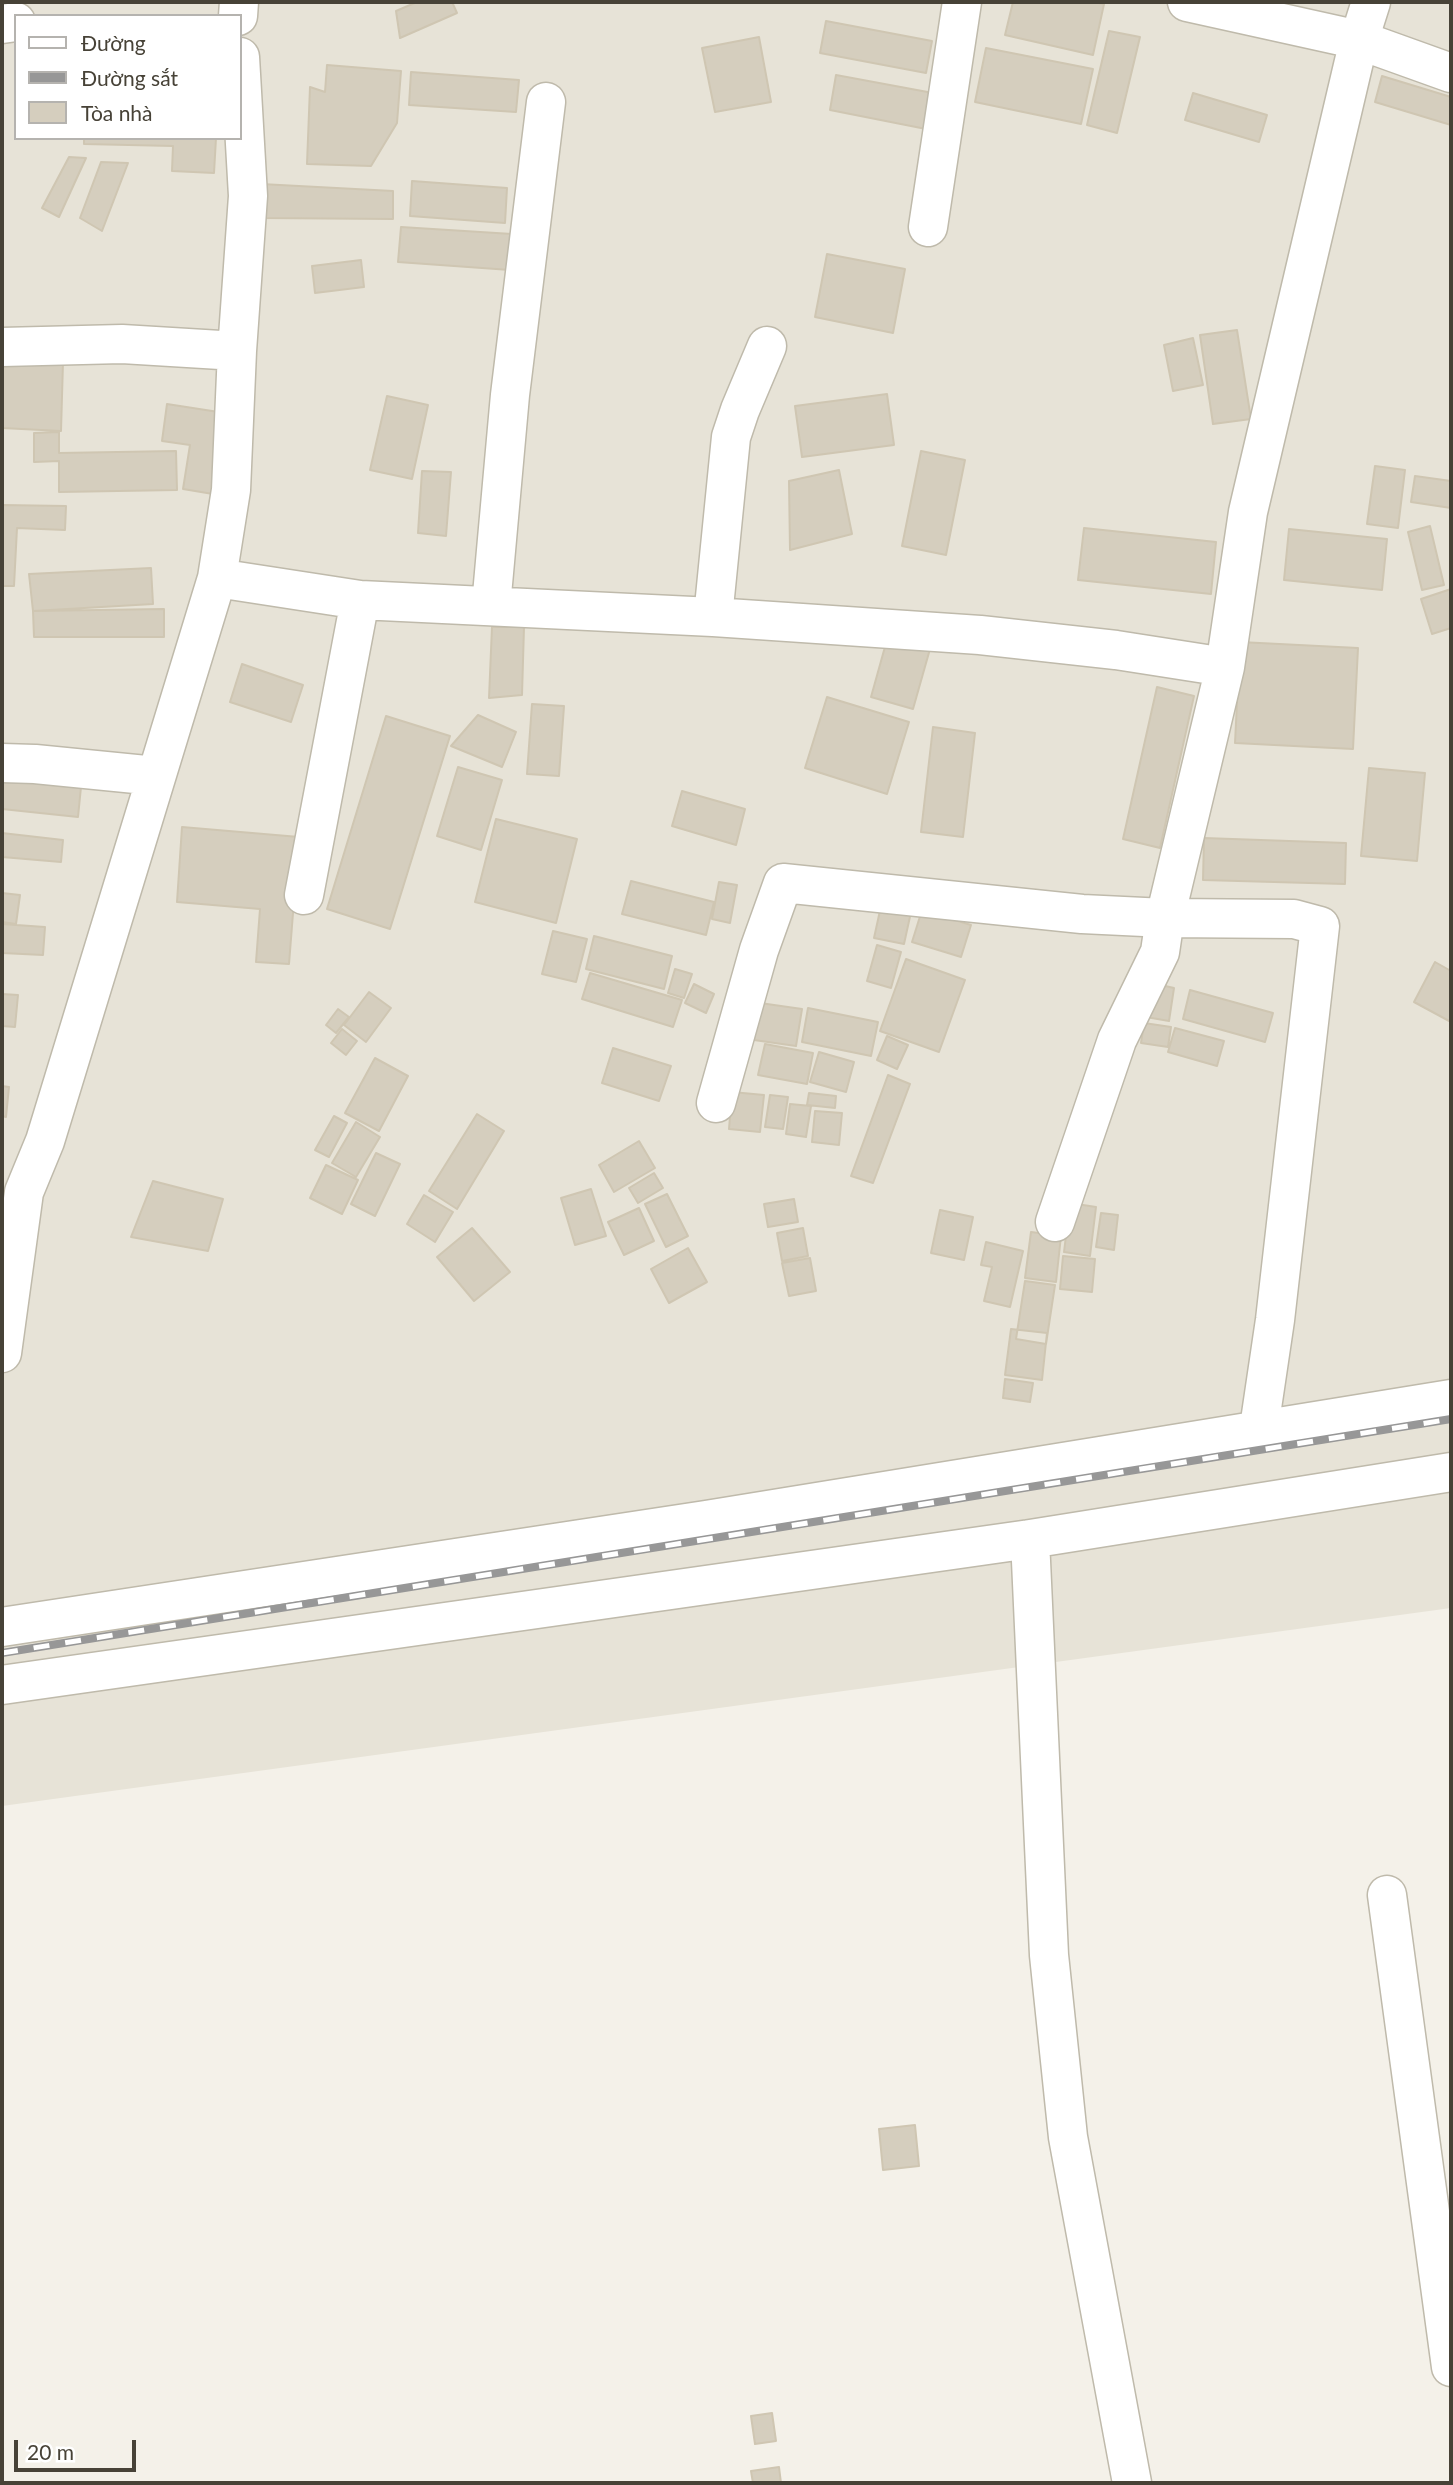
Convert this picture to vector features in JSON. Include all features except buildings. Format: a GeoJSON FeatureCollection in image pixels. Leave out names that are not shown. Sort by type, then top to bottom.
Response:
{"type":"FeatureCollection","features":[{"type":"Feature","properties":{"kind":"street"},"geometry":{"type":"LineString","coordinates":[[928,227],[962,2]]}},
{"type":"Feature","properties":{"kind":"street"},"geometry":{"type":"LineString","coordinates":[[1187,2],[1359,40],[1451,73]]}},
{"type":"Feature","properties":{"kind":"street"},"geometry":{"type":"LineString","coordinates":[[1055,1222],[1117,1040],[1160,952],[1165,918],[1225,667],[1248,512],[1359,40],[1371,2]]}},
{"type":"Feature","properties":{"kind":"street"},"geometry":{"type":"LineString","coordinates":[[2,1353],[13,1190],[45,1141],[217,578],[232,490],[237,351],[248,196],[242,92]]}},
{"type":"Feature","properties":{"kind":"street"},"geometry":{"type":"LineString","coordinates":[[491,606],[510,396],[546,103]]}},
{"type":"Feature","properties":{"kind":"street"},"geometry":{"type":"LineString","coordinates":[[2,348],[122,344],[237,351]]}},
{"type":"Feature","properties":{"kind":"street"},"geometry":{"type":"LineString","coordinates":[[713,617],[731,437],[768,345]]}},
{"type":"Feature","properties":{"kind":"street"},"geometry":{"type":"LineString","coordinates":[[217,578],[360,600],[713,617],[980,635],[1116,650],[1225,667]]}},
{"type":"Feature","properties":{"kind":"street"},"geometry":{"type":"LineString","coordinates":[[304,895],[360,600]]}},
{"type":"Feature","properties":{"kind":"street"},"geometry":{"type":"LineString","coordinates":[[2,763],[156,776]]}},
{"type":"Feature","properties":{"kind":"street"},"geometry":{"type":"LineString","coordinates":[[716,1103],[759,950],[783,883],[1082,914],[1294,919],[1320,926],[1275,1320],[1259,1428]]}},
{"type":"Feature","properties":{"kind":"street"},"geometry":{"type":"LineString","coordinates":[[2,1627],[706,1520],[1259,1428],[1451,1399]]}},
{"type":"Feature","properties":{"kind":"street"},"geometry":{"type":"LineString","coordinates":[[2,1685],[1030,1539],[1451,1472]]}},
{"type":"Feature","properties":{"kind":"street"},"geometry":{"type":"LineString","coordinates":[[1030,1539],[1049,1955],[1068,2137],[1132,2483]]}},
{"type":"Feature","properties":{"kind":"street"},"geometry":{"type":"LineString","coordinates":[[1387,1895],[1451,2367]]}},
{"type":"Feature","properties":{"kind":"shaded area"},"geometry":{"type":"Polygon","coordinates":[[[2,2],[1451,2],[1451,1608],[2,1806],[2,2]]]}},
{"type":"Feature","properties":{"kind":"railway"},"geometry":{"type":"LineString","coordinates":[[2,1653],[1451,1419]]}}]}
